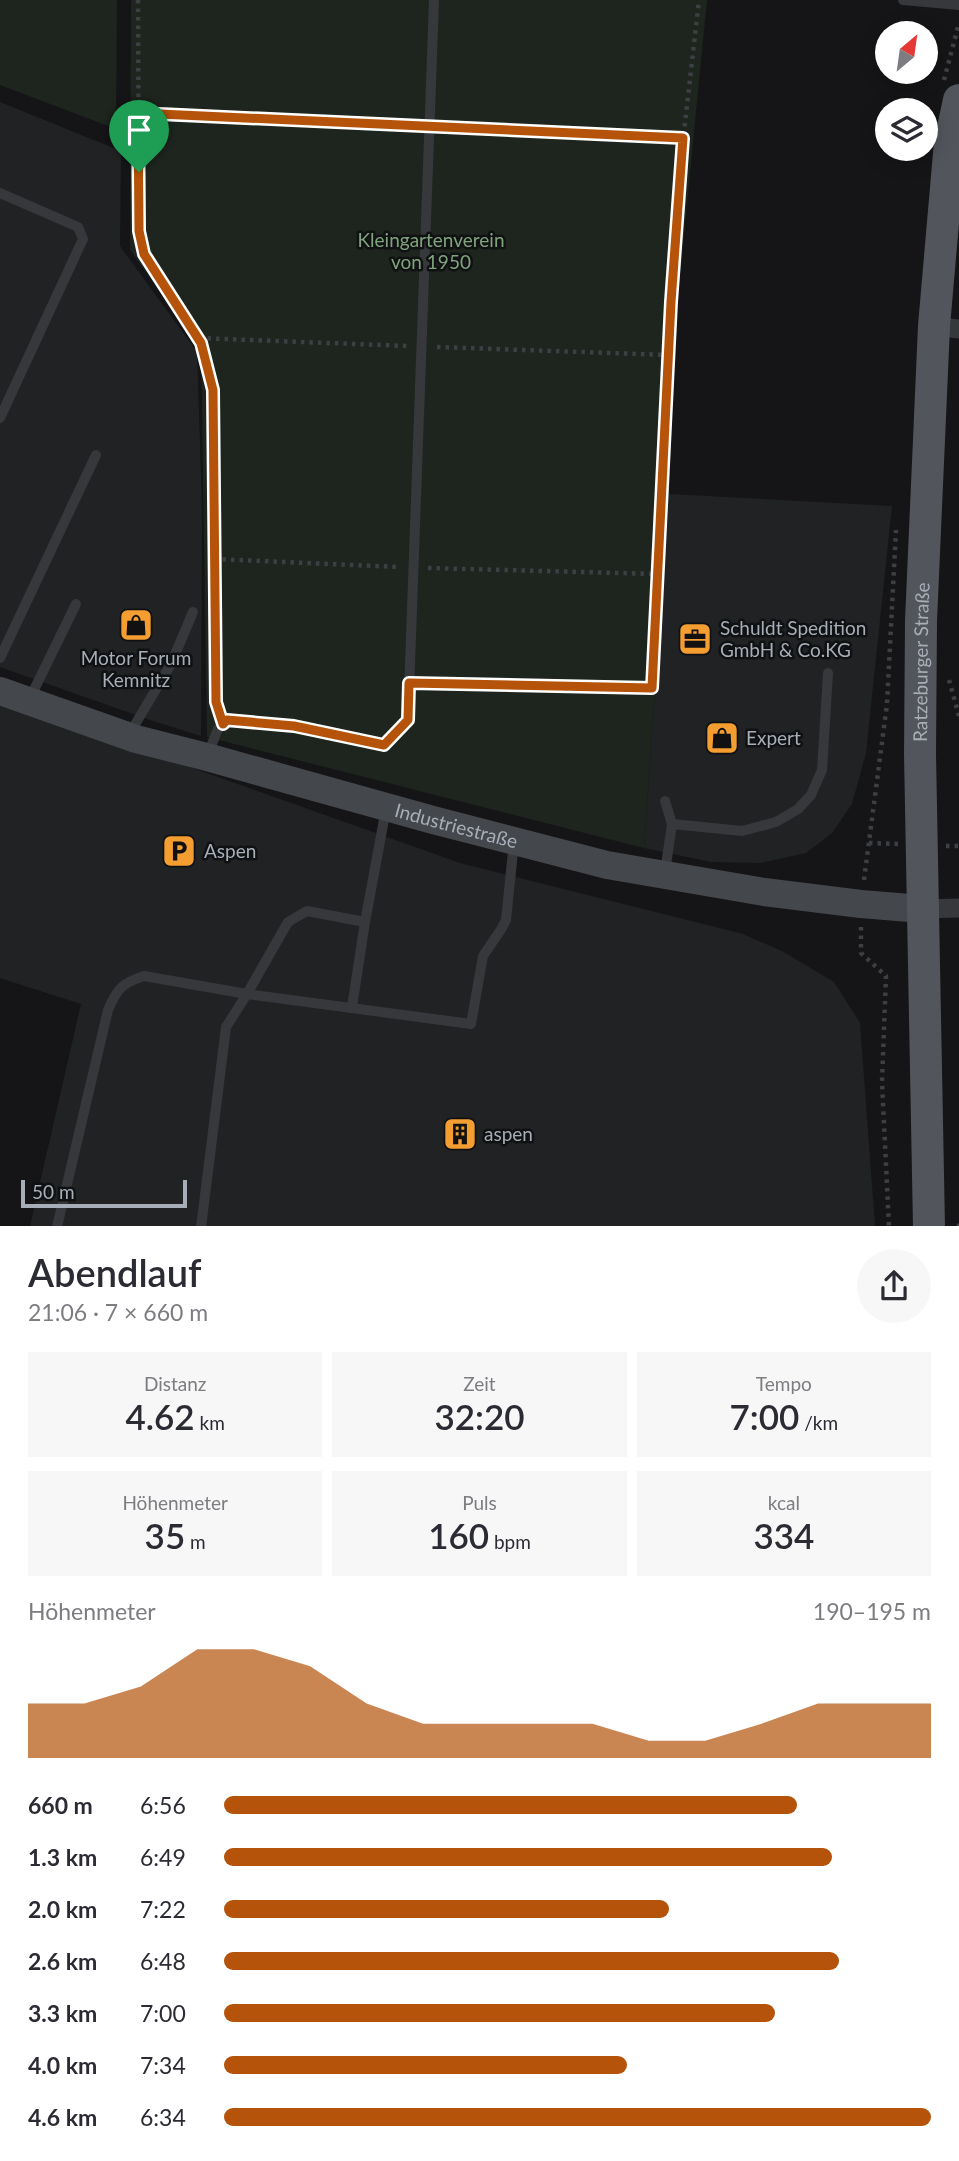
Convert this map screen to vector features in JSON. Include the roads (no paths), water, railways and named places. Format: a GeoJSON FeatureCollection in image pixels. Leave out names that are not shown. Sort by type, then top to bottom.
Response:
{"type":"FeatureCollection","features":[{"type":"Feature","properties":{"kind":"main road","name":"Ratzeburger Straße"},"geometry":{"type":"LineString","coordinates":[[929,1226],[922,909],[921,621],[947,327],[950,142],[959,100]]}},
{"type":"Feature","properties":{"kind":"main road","name":"Industriestraße"},"geometry":{"type":"LineString","coordinates":[[0,691],[128,737],[607,865],[861,904],[922,909]]}},
{"type":"Feature","properties":{"kind":"street"},"geometry":{"type":"LineString","coordinates":[[922,909],[959,908]]}},
{"type":"Feature","properties":{"kind":"lane"},"geometry":{"type":"LineString","coordinates":[[206,757],[218,729],[227,720],[294,726],[384,745],[408,720],[434,0]]}},
{"type":"Feature","properties":{"kind":"lane"},"geometry":{"type":"LineString","coordinates":[[903,0],[959,5]]}},
{"type":"Feature","properties":{"kind":"lane"},"geometry":{"type":"LineString","coordinates":[[0,192],[78,227],[83,239],[0,418]]}},
{"type":"Feature","properties":{"kind":"lane"},"geometry":{"type":"LineString","coordinates":[[0,658],[96,455]]}},
{"type":"Feature","properties":{"kind":"lane"},"geometry":{"type":"LineString","coordinates":[[28,701],[76,604]]}},
{"type":"Feature","properties":{"kind":"lane"},"geometry":{"type":"LineString","coordinates":[[128,737],[171,664],[192,612]]}},
{"type":"Feature","properties":{"kind":"lane"},"geometry":{"type":"LineString","coordinates":[[672,824],[742,831],[776,822],[797,809],[811,795],[822,770],[828,673]]}},
{"type":"Feature","properties":{"kind":"lane"},"geometry":{"type":"LineString","coordinates":[[665,801],[672,824],[665,876]]}},
{"type":"Feature","properties":{"kind":"lane"},"geometry":{"type":"LineString","coordinates":[[352,1007],[387,808]]}},
{"type":"Feature","properties":{"kind":"lane"},"geometry":{"type":"LineString","coordinates":[[57,1226],[108,1010],[115,993],[128,981],[144,976],[247,994],[471,1024],[483,956],[506,920],[514,841]]}},
{"type":"Feature","properties":{"kind":"lane"},"geometry":{"type":"LineString","coordinates":[[201,1226],[226,1027],[288,922],[307,911],[365,922]]}},
{"type":"Feature","properties":{"kind":"place","name":"Motor Forum Kemnitz"},"geometry":{"type":"Point","coordinates":[136,625]}},
{"type":"Feature","properties":{"kind":"place","name":"Schuldt Spedition GmbH & Co.KG"},"geometry":{"type":"Point","coordinates":[695,639]}},
{"type":"Feature","properties":{"kind":"place","name":"Expert"},"geometry":{"type":"Point","coordinates":[722,738]}},
{"type":"Feature","properties":{"kind":"place","name":"Aspen"},"geometry":{"type":"Point","coordinates":[179,851]}},
{"type":"Feature","properties":{"kind":"place","name":"aspen"},"geometry":{"type":"Point","coordinates":[460,1134]}},
{"type":"Feature","properties":{"kind":"park label","name":"Kleingartenverein von 1950"},"geometry":{"type":"Point","coordinates":[431,251]}}]}
